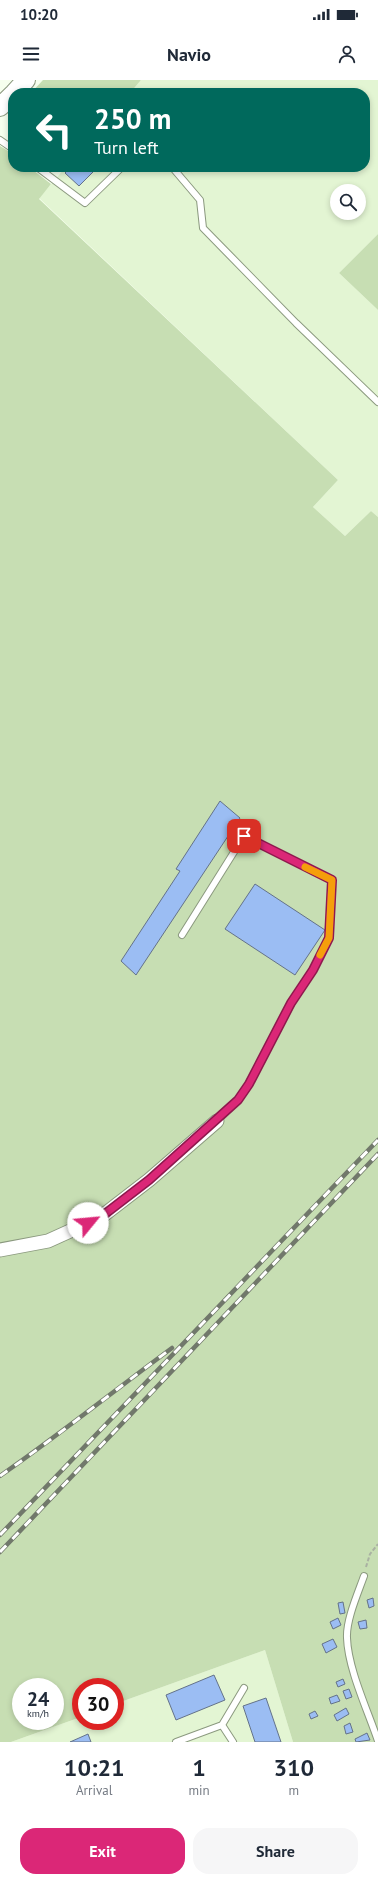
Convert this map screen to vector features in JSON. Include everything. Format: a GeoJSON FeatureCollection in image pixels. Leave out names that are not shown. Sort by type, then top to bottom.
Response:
{"type":"FeatureCollection","features":[{"type":"Feature","properties":{"kind":"main road"},"geometry":{"type":"LineString","coordinates":[[18,88],[26,80]]}},
{"type":"Feature","properties":{"kind":"main road"},"geometry":{"type":"LineString","coordinates":[[0,107],[8,98]]}},
{"type":"Feature","properties":{"kind":"street"},"geometry":{"type":"LineString","coordinates":[[0,1250],[48,1241],[101,1217],[149,1180],[217,1121]]}},
{"type":"Feature","properties":{"kind":"lane"},"geometry":{"type":"LineString","coordinates":[[44,172],[85,203],[117,172]]}},
{"type":"Feature","properties":{"kind":"lane"},"geometry":{"type":"LineString","coordinates":[[176,172],[200,200],[203,228],[296,323],[378,402]]}},
{"type":"Feature","properties":{"kind":"lane"},"geometry":{"type":"LineString","coordinates":[[182,935],[244,836],[332,880],[329,938],[313,970],[291,1003],[249,1084],[238,1100],[217,1121]]}},
{"type":"Feature","properties":{"kind":"lane"},"geometry":{"type":"LineString","coordinates":[[364,1576],[353,1605],[347,1637],[353,1669],[378,1741]]}},
{"type":"Feature","properties":{"kind":"lane"},"geometry":{"type":"LineString","coordinates":[[176,1742],[222,1725],[244,1688]]}},
{"type":"Feature","properties":{"kind":"lane"},"geometry":{"type":"LineString","coordinates":[[222,1725],[233,1742]]}},
{"type":"Feature","properties":{"kind":"path"},"geometry":{"type":"LineString","coordinates":[[364,1576],[370,1554],[378,1544]]}},
{"type":"Feature","properties":{"kind":"shaded area"},"geometry":{"type":"Polygon","coordinates":[[[43,80],[141,80],[134,88],[36,88],[43,80]]]}},
{"type":"Feature","properties":{"kind":"shaded area"},"geometry":{"type":"Polygon","coordinates":[[[141,80],[378,80],[378,234],[339,273],[378,310],[378,517],[371,511],[345,536],[313,507],[338,480],[39,198],[62,172],[370,172],[370,88],[134,88],[141,80]]]}},
{"type":"Feature","properties":{"kind":"shaded area"},"geometry":{"type":"Polygon","coordinates":[[[0,146],[8,151],[8,172],[35,172],[51,184],[39,199],[338,480],[313,507],[345,536],[371,511],[378,517],[378,1742],[293,1742],[265,1650],[124,1701],[124,1678],[72,1678],[72,1720],[64,1723],[64,1678],[12,1678],[12,1730],[45,1730],[11,1742],[0,1742],[0,146]]]}},
{"type":"Feature","properties":{"kind":"shaded area"},"geometry":{"type":"Polygon","coordinates":[[[378,234],[378,310],[339,273],[378,234]]]}},
{"type":"Feature","properties":{"kind":"shaded area"},"geometry":{"type":"Polygon","coordinates":[[[265,1650],[293,1742],[11,1742],[45,1730],[64,1730],[64,1723],[72,1720],[72,1730],[124,1730],[124,1701],[265,1650]]]}},
{"type":"Feature","properties":{"kind":"building"},"geometry":{"type":"Polygon","coordinates":[[[66,172],[93,172],[79,186],[65,173],[66,172]]]}},
{"type":"Feature","properties":{"kind":"building"},"geometry":{"type":"Polygon","coordinates":[[[220,801],[240,818],[136,975],[121,961],[180,871],[176,869],[220,801]]]}},
{"type":"Feature","properties":{"kind":"building"},"geometry":{"type":"Polygon","coordinates":[[[255,884],[325,930],[295,975],[225,929],[255,884]]]}},
{"type":"Feature","properties":{"kind":"building"},"geometry":{"type":"Polygon","coordinates":[[[373,1598],[374,1606],[369,1608],[367,1600],[373,1598]]]}},
{"type":"Feature","properties":{"kind":"building"},"geometry":{"type":"Polygon","coordinates":[[[343,1602],[345,1613],[340,1614],[338,1603],[343,1602]]]}},
{"type":"Feature","properties":{"kind":"building"},"geometry":{"type":"Polygon","coordinates":[[[338,1618],[341,1625],[333,1629],[330,1622],[338,1618]]]}},
{"type":"Feature","properties":{"kind":"building"},"geometry":{"type":"Polygon","coordinates":[[[366,1620],[367,1628],[360,1629],[358,1622],[366,1620]]]}},
{"type":"Feature","properties":{"kind":"building"},"geometry":{"type":"Polygon","coordinates":[[[333,1639],[337,1647],[326,1653],[322,1644],[333,1639]]]}},
{"type":"Feature","properties":{"kind":"building"},"geometry":{"type":"Polygon","coordinates":[[[214,1675],[225,1700],[176,1720],[166,1695],[214,1675]]]}},
{"type":"Feature","properties":{"kind":"building"},"geometry":{"type":"Polygon","coordinates":[[[343,1679],[345,1684],[338,1687],[336,1682],[343,1679]]]}},
{"type":"Feature","properties":{"kind":"building"},"geometry":{"type":"Polygon","coordinates":[[[349,1689],[352,1697],[346,1699],[343,1691],[349,1689]]]}},
{"type":"Feature","properties":{"kind":"building"},"geometry":{"type":"Polygon","coordinates":[[[337,1695],[340,1701],[331,1704],[329,1698],[337,1695]]]}},
{"type":"Feature","properties":{"kind":"building"},"geometry":{"type":"Polygon","coordinates":[[[266,1698],[281,1742],[255,1742],[243,1706],[266,1698]]]}},
{"type":"Feature","properties":{"kind":"building"},"geometry":{"type":"Polygon","coordinates":[[[346,1708],[349,1714],[337,1721],[334,1715],[346,1708]]]}},
{"type":"Feature","properties":{"kind":"building"},"geometry":{"type":"Polygon","coordinates":[[[315,1711],[318,1716],[311,1719],[309,1714],[315,1711]]]}},
{"type":"Feature","properties":{"kind":"building"},"geometry":{"type":"Polygon","coordinates":[[[350,1723],[353,1732],[346,1734],[344,1726],[350,1723]]]}},
{"type":"Feature","properties":{"kind":"building"},"geometry":{"type":"Polygon","coordinates":[[[367,1733],[370,1740],[356,1742],[355,1739],[367,1733]]]}},
{"type":"Feature","properties":{"kind":"building"},"geometry":{"type":"Polygon","coordinates":[[[88,1734],[91,1742],[70,1742],[88,1734]]]}},
{"type":"Feature","properties":{"kind":"railway"},"geometry":{"type":"LineString","coordinates":[[0,1535],[378,1140]]}},
{"type":"Feature","properties":{"kind":"railway"},"geometry":{"type":"LineString","coordinates":[[0,1552],[378,1154]]}},
{"type":"Feature","properties":{"kind":"railway"},"geometry":{"type":"LineString","coordinates":[[0,1476],[44,1445],[172,1348]]}},
{"type":"Feature","properties":{"kind":"slow traffic"},"geometry":{"type":"LineString","coordinates":[[305,867],[332,880],[329,938],[320,955]]}},
{"type":"Feature","properties":{"kind":"route"},"geometry":{"type":"LineString","coordinates":[[88,1223],[101,1217],[149,1180],[217,1121],[238,1100],[249,1084],[291,1003],[313,970],[329,938],[332,880],[244,836]]}}]}
